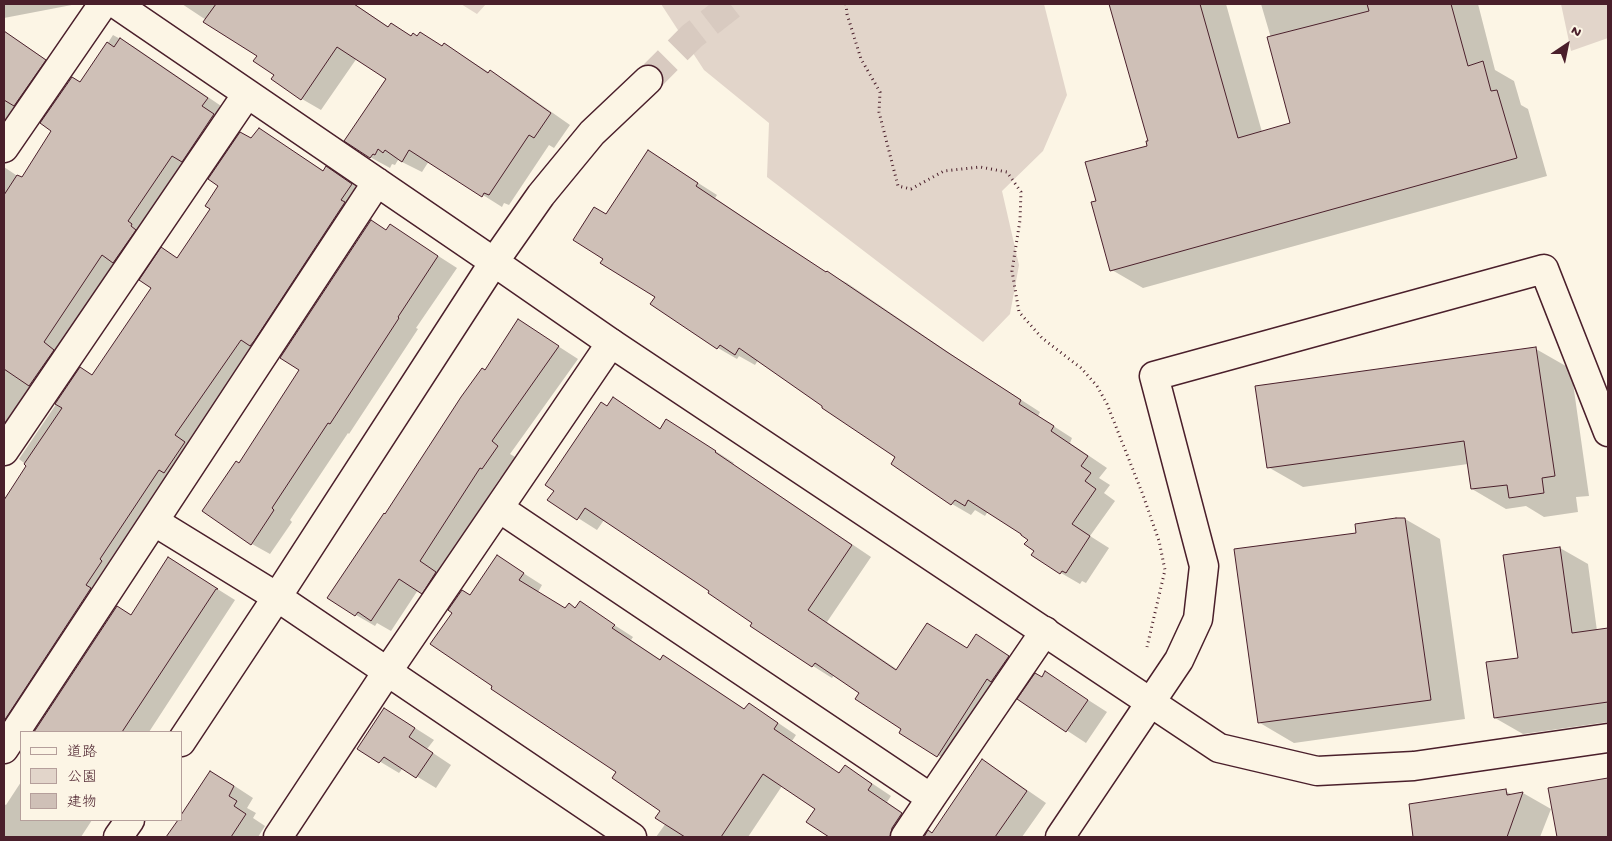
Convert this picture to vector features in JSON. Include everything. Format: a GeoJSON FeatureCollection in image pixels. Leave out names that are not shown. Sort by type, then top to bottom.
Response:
{"type":"FeatureCollection","features":[{"type":"Feature","properties":{"kind":"street"},"geometry":{"type":"LineString","coordinates":[[4,148],[102,4]]}},
{"type":"Feature","properties":{"kind":"street"},"geometry":{"type":"LineString","coordinates":[[116,4],[611,342],[1219,748],[1317,770],[1414,766],[1608,738]]}},
{"type":"Feature","properties":{"kind":"street"},"geometry":{"type":"LineString","coordinates":[[182,741],[278,597],[494,262],[541,195],[592,133],[648,80]]}},
{"type":"Feature","properties":{"kind":"street"},"geometry":{"type":"LineString","coordinates":[[4,451],[246,94]]}},
{"type":"Feature","properties":{"kind":"street"},"geometry":{"type":"LineString","coordinates":[[4,749],[378,182]]}},
{"type":"Feature","properties":{"kind":"street"},"geometry":{"type":"LineString","coordinates":[[1060,837],[1178,660],[1198,619],[1204,566],[1154,376],[1544,269],[1608,432]]}},
{"type":"Feature","properties":{"kind":"street"},"geometry":{"type":"LineString","coordinates":[[279,837],[387,672],[611,342]]}},
{"type":"Feature","properties":{"kind":"street"},"geometry":{"type":"LineString","coordinates":[[499,508],[931,798]]}},
{"type":"Feature","properties":{"kind":"street"},"geometry":{"type":"LineString","coordinates":[[155,522],[278,597],[629,836]]}},
{"type":"Feature","properties":{"kind":"street"},"geometry":{"type":"LineString","coordinates":[[905,837],[1045,631]]}},
{"type":"Feature","properties":{"kind":"street"},"geometry":{"type":"LineString","coordinates":[[118,837],[129,821]]}},
{"type":"Feature","properties":{"kind":"path"},"geometry":{"type":"LineString","coordinates":[[846,4],[847,14],[861,59],[880,92],[879,112],[898,186],[911,189],[944,171],[980,167],[1007,172],[1021,192],[1020,220],[1012,271],[1019,312],[1042,338],[1081,368],[1097,386],[1107,404],[1159,541],[1165,570],[1146,652]]}},
{"type":"Feature","properties":{"kind":"green space"},"geometry":{"type":"Polygon","coordinates":[[[461,4],[486,4],[477,14],[461,4]]]}},
{"type":"Feature","properties":{"kind":"green space"},"geometry":{"type":"Polygon","coordinates":[[[661,4],[1044,4],[1067,95],[1043,151],[1002,191],[1019,265],[1010,314],[983,342],[767,177],[769,123],[704,70],[661,4]]]}},
{"type":"Feature","properties":{"kind":"green space"},"geometry":{"type":"Polygon","coordinates":[[[1561,4],[1608,4],[1608,38],[1571,51],[1561,4]]]}},
{"type":"Feature","properties":{"kind":"building"},"geometry":{"type":"Polygon","coordinates":[[[216,4],[354,4],[388,27],[391,23],[411,36],[413,33],[417,36],[420,32],[442,46],[444,43],[488,73],[490,70],[551,113],[534,138],[529,135],[489,195],[484,193],[482,197],[409,150],[402,162],[385,150],[383,153],[378,149],[375,155],[373,154],[370,158],[344,141],[386,79],[337,47],[301,100],[271,79],[274,75],[253,61],[257,56],[203,22],[216,4]]]}},
{"type":"Feature","properties":{"kind":"building"},"geometry":{"type":"Polygon","coordinates":[[[1109,4],[1200,4],[1238,138],[1290,123],[1267,37],[1369,11],[1367,4],[1451,4],[1468,66],[1483,61],[1491,91],[1497,90],[1517,158],[1110,271],[1091,202],[1096,201],[1085,162],[1147,146],[1146,141],[1148,141],[1109,4]]]}},
{"type":"Feature","properties":{"kind":"building"},"geometry":{"type":"Polygon","coordinates":[[[4,31],[46,60],[14,106],[4,100],[4,31]]]}},
{"type":"Feature","properties":{"kind":"building"},"geometry":{"type":"Polygon","coordinates":[[[120,38],[208,98],[202,106],[214,114],[182,162],[172,156],[128,221],[136,230],[113,263],[102,255],[44,342],[54,350],[29,386],[4,369],[4,195],[17,175],[22,177],[51,131],[40,123],[72,77],[80,82],[107,42],[114,47],[120,38]]]}},
{"type":"Feature","properties":{"kind":"building"},"geometry":{"type":"Polygon","coordinates":[[[259,128],[323,171],[326,166],[352,184],[341,200],[345,202],[254,341],[250,346],[241,340],[175,435],[185,442],[164,473],[159,470],[100,559],[102,561],[86,585],[91,588],[4,721],[4,500],[26,466],[24,464],[62,408],[55,404],[80,367],[92,375],[151,288],[139,280],[161,247],[177,258],[210,209],[205,206],[218,186],[208,179],[240,132],[251,138],[259,128]]]}},
{"type":"Feature","properties":{"kind":"building"},"geometry":{"type":"Polygon","coordinates":[[[648,150],[698,183],[696,186],[1021,400],[1019,404],[1054,426],[1051,431],[1088,456],[1081,466],[1091,473],[1085,481],[1096,489],[1072,524],[1090,536],[1066,573],[1062,571],[1060,574],[1031,555],[1034,551],[1024,544],[1028,540],[968,500],[965,506],[955,500],[951,505],[891,464],[895,457],[822,408],[822,406],[739,348],[735,355],[720,345],[717,349],[650,304],[655,297],[600,263],[603,259],[573,240],[594,207],[606,214],[648,150]]]}},
{"type":"Feature","properties":{"kind":"building"},"geometry":{"type":"Polygon","coordinates":[[[371,220],[386,230],[390,224],[438,256],[330,424],[328,423],[272,508],[274,510],[251,545],[202,511],[236,461],[239,463],[299,370],[280,358],[371,220]]]}},
{"type":"Feature","properties":{"kind":"building"},"geometry":{"type":"Polygon","coordinates":[[[518,319],[559,346],[492,441],[498,446],[482,469],[480,468],[420,561],[436,572],[422,594],[399,579],[371,621],[358,612],[355,616],[327,598],[385,514],[461,397],[482,368],[485,370],[518,319]]]}},
{"type":"Feature","properties":{"kind":"building"},"geometry":{"type":"Polygon","coordinates":[[[1536,347],[1555,476],[1542,478],[1544,493],[1509,498],[1507,485],[1471,489],[1464,441],[1267,468],[1255,386],[1536,347]]]}},
{"type":"Feature","properties":{"kind":"building"},"geometry":{"type":"Polygon","coordinates":[[[613,397],[660,429],[666,419],[716,451],[852,545],[808,610],[896,670],[927,623],[967,648],[976,634],[1009,656],[991,682],[987,679],[937,757],[899,733],[901,729],[855,699],[859,693],[815,663],[812,667],[750,626],[752,623],[708,593],[709,591],[585,508],[577,520],[547,500],[554,491],[545,485],[601,402],[607,406],[613,397]]]}},
{"type":"Feature","properties":{"kind":"building"},"geometry":{"type":"Polygon","coordinates":[[[1405,518],[1431,700],[1258,723],[1234,549],[1356,533],[1355,524],[1405,518]]]}},
{"type":"Feature","properties":{"kind":"building"},"geometry":{"type":"Polygon","coordinates":[[[1560,547],[1572,633],[1608,628],[1608,702],[1494,718],[1486,662],[1518,658],[1503,555],[1560,547]]]}},
{"type":"Feature","properties":{"kind":"building"},"geometry":{"type":"Polygon","coordinates":[[[497,555],[524,573],[519,580],[565,608],[569,603],[575,608],[580,601],[615,625],[612,628],[660,660],[663,655],[744,709],[749,703],[778,723],[774,729],[839,773],[845,765],[872,784],[868,790],[902,813],[892,828],[890,837],[829,837],[806,822],[815,809],[763,774],[721,837],[685,837],[655,818],[660,811],[612,778],[616,772],[491,689],[492,686],[430,644],[452,613],[448,610],[462,590],[470,595],[497,555]]]}},
{"type":"Feature","properties":{"kind":"building"},"geometry":{"type":"Polygon","coordinates":[[[168,557],[218,589],[216,589],[123,731],[35,731],[117,606],[131,615],[168,557]]]}},
{"type":"Feature","properties":{"kind":"building"},"geometry":{"type":"Polygon","coordinates":[[[1045,671],[1088,700],[1066,732],[1017,699],[1035,673],[1042,677],[1045,671]]]}},
{"type":"Feature","properties":{"kind":"building"},"geometry":{"type":"Polygon","coordinates":[[[384,708],[415,728],[409,737],[433,753],[416,778],[384,757],[379,763],[357,749],[384,708]]]}},
{"type":"Feature","properties":{"kind":"building"},"geometry":{"type":"Polygon","coordinates":[[[982,759],[1027,791],[995,837],[924,837],[928,830],[932,833],[982,759]]]}},
{"type":"Feature","properties":{"kind":"building"},"geometry":{"type":"Polygon","coordinates":[[[210,771],[234,786],[229,796],[237,801],[234,806],[246,814],[231,837],[166,837],[177,821],[182,821],[182,813],[210,771]]]}},
{"type":"Feature","properties":{"kind":"building"},"geometry":{"type":"Polygon","coordinates":[[[1608,778],[1608,837],[1557,837],[1548,788],[1608,778]]]}},
{"type":"Feature","properties":{"kind":"building"},"geometry":{"type":"Polygon","coordinates":[[[1506,789],[1507,795],[1523,792],[1507,837],[1413,837],[1409,804],[1506,789]]]}},
{"type":"Feature","properties":{"kind":"tunnel"},"geometry":{"type":"LineString","coordinates":[[648,80],[692,36],[733,4]]}}]}
